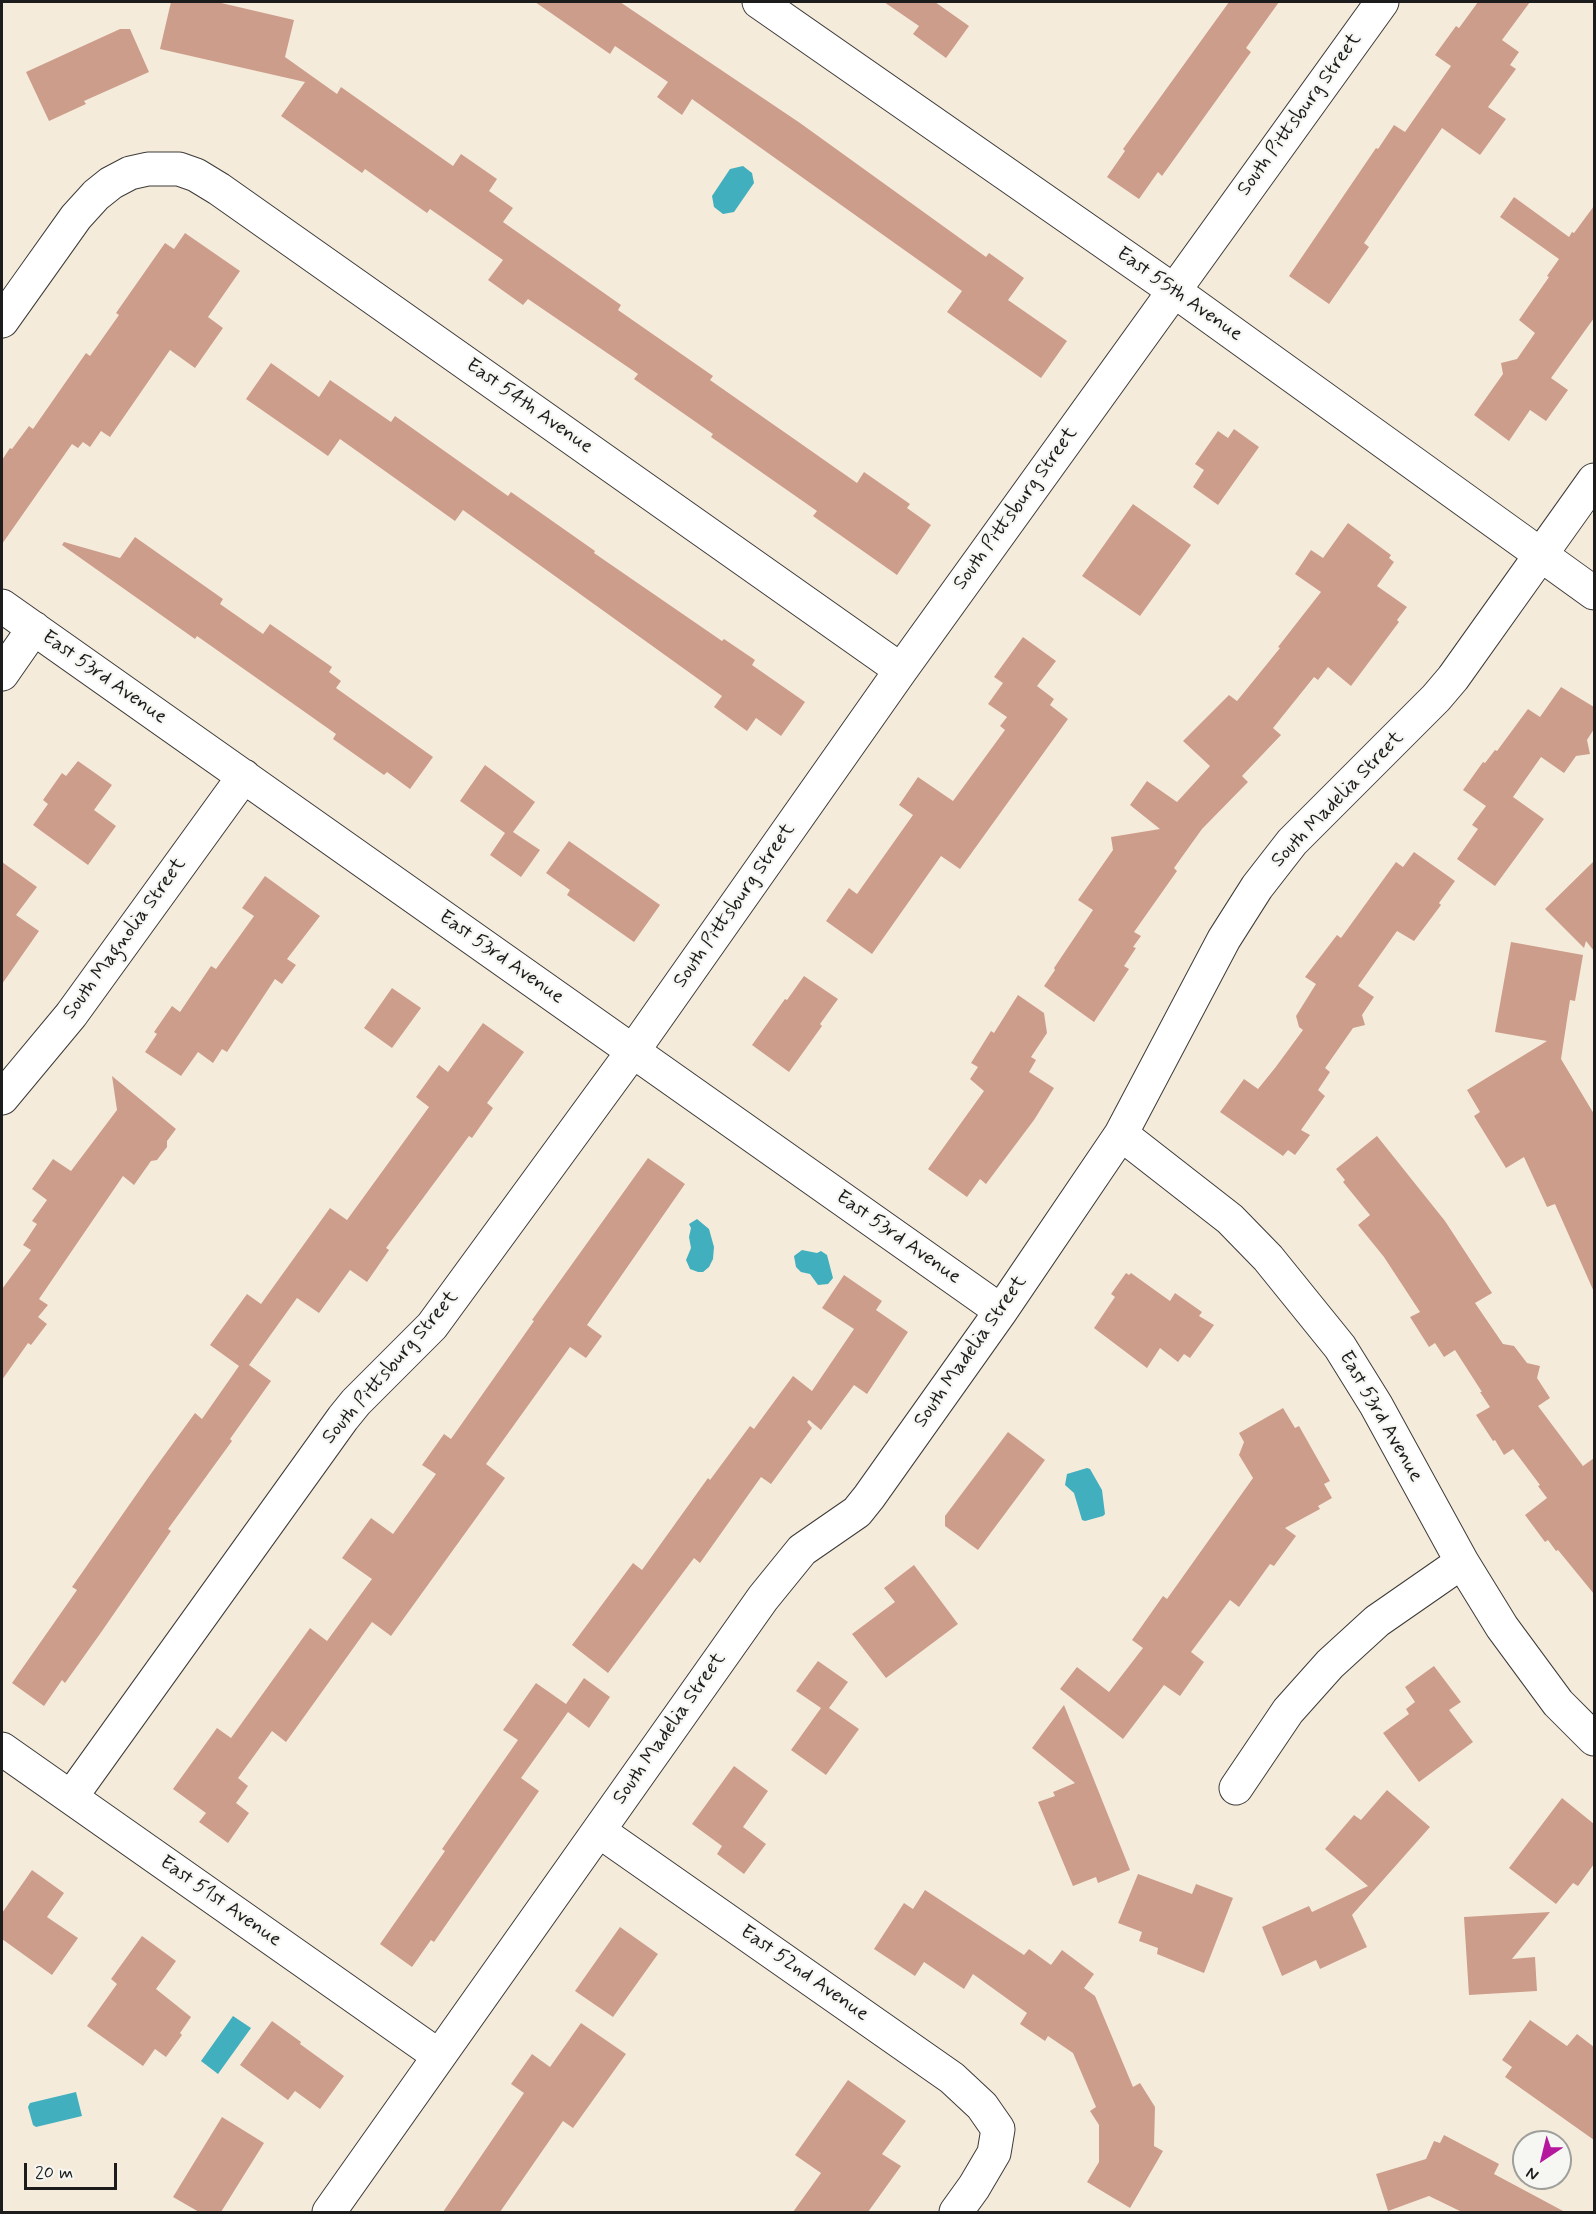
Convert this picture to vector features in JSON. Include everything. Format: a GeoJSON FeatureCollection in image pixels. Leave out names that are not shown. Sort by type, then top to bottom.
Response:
{"type":"FeatureCollection","features":[{"type":"Feature","properties":{"kind":"street","name":"South Pittsburg Street"},"geometry":{"type":"LineString","coordinates":[[72,1797],[356,1402],[432,1326],[633,1051],[901,670],[1382,2]]}},
{"type":"Feature","properties":{"kind":"street","name":"East 55th Avenue"},"geometry":{"type":"LineString","coordinates":[[780,7],[1594,593]]}},
{"type":"Feature","properties":{"kind":"street","name":"East 54th Avenue"},"geometry":{"type":"LineString","coordinates":[[2,321],[76,217],[96,195],[111,183],[130,173],[148,169],[179,169],[196,175],[901,670]]}},
{"type":"Feature","properties":{"kind":"street","name":"South Madelia Street"},"geometry":{"type":"LineString","coordinates":[[329,2212],[763,1598],[802,1550],[857,1512],[1001,1311],[1121,1134],[1224,939],[1257,887],[1292,842],[1442,691],[1594,480]]}},
{"type":"Feature","properties":{"kind":"street","name":"East 53rd Avenue"},"geometry":{"type":"LineString","coordinates":[[13,621],[244,776],[1001,1311]]}},
{"type":"Feature","properties":{"kind":"street"},"geometry":{"type":"LineString","coordinates":[[2,674],[13,621]]}},
{"type":"Feature","properties":{"kind":"street","name":"South Magnolia Street"},"geometry":{"type":"LineString","coordinates":[[2,1098],[71,1015],[244,776]]}},
{"type":"Feature","properties":{"kind":"street","name":"East 53rd Avenue"},"geometry":{"type":"LineString","coordinates":[[1121,1134],[1230,1219],[1268,1258],[1340,1347],[1376,1405],[1462,1562],[1502,1627],[1558,1703],[1594,1740]]}},
{"type":"Feature","properties":{"kind":"street"},"geometry":{"type":"LineString","coordinates":[[1236,1788],[1288,1711],[1330,1664],[1377,1621],[1462,1562]]}},
{"type":"Feature","properties":{"kind":"street","name":"East 51st Avenue"},"geometry":{"type":"LineString","coordinates":[[2,1749],[439,2056]]}},
{"type":"Feature","properties":{"kind":"street","name":"East 52nd Avenue"},"geometry":{"type":"LineString","coordinates":[[598,1831],[952,2078],[982,2106],[998,2129],[994,2153],[956,2212]]}},
{"type":"Feature","properties":{"kind":"water"},"geometry":{"type":"Polygon","coordinates":[[[743,166],[752,173],[754,183],[734,212],[723,214],[714,207],[712,196],[730,169],[743,166]]]}},
{"type":"Feature","properties":{"kind":"water"},"geometry":{"type":"Polygon","coordinates":[[[697,1219],[709,1229],[714,1247],[713,1259],[703,1272],[690,1269],[686,1260],[691,1248],[689,1224],[697,1219]]]}},
{"type":"Feature","properties":{"kind":"water"},"geometry":{"type":"Polygon","coordinates":[[[802,1250],[817,1253],[821,1251],[827,1255],[833,1278],[828,1284],[818,1285],[810,1274],[801,1272],[796,1267],[794,1256],[802,1250]]]}},
{"type":"Feature","properties":{"kind":"water"},"geometry":{"type":"Polygon","coordinates":[[[1090,1469],[1102,1490],[1105,1514],[1085,1521],[1082,1520],[1074,1493],[1065,1485],[1067,1474],[1090,1469]]]}},
{"type":"Feature","properties":{"kind":"water"},"geometry":{"type":"Polygon","coordinates":[[[233,2016],[251,2028],[218,2074],[201,2061],[233,2016]]]}},
{"type":"Feature","properties":{"kind":"water"},"geometry":{"type":"Polygon","coordinates":[[[76,2092],[82,2116],[36,2127],[33,2125],[28,2107],[30,2103],[76,2092]]]}},
{"type":"Feature","properties":{"kind":"building"},"geometry":{"type":"Polygon","coordinates":[[[171,2],[217,2],[294,20],[285,57],[337,94],[341,87],[453,166],[461,154],[497,179],[489,191],[513,208],[503,222],[621,305],[618,310],[713,376],[710,380],[857,483],[864,472],[910,504],[907,508],[931,525],[897,575],[813,516],[817,511],[711,437],[713,434],[634,379],[638,374],[528,299],[523,305],[488,280],[503,260],[430,209],[427,213],[365,169],[362,173],[281,116],[305,82],[160,49],[171,2]]]}},
{"type":"Feature","properties":{"kind":"building"},"geometry":{"type":"Polygon","coordinates":[[[535,2],[620,2],[800,123],[986,257],[989,253],[1024,278],[1008,300],[1067,341],[1041,378],[947,312],[962,291],[692,99],[682,115],[657,97],[668,82],[615,46],[610,54],[535,2]]]}},
{"type":"Feature","properties":{"kind":"building"},"geometry":{"type":"Polygon","coordinates":[[[884,2],[935,2],[969,26],[946,58],[913,34],[919,26],[884,2]]]}},
{"type":"Feature","properties":{"kind":"building"},"geometry":{"type":"Polygon","coordinates":[[[1229,2],[1279,2],[1246,48],[1251,52],[1162,176],[1158,172],[1139,199],[1107,177],[1125,151],[1123,149],[1229,2]]]}},
{"type":"Feature","properties":{"kind":"building"},"geometry":{"type":"Polygon","coordinates":[[[1478,2],[1530,2],[1502,40],[1519,52],[1510,65],[1516,69],[1488,107],[1506,119],[1480,155],[1442,128],[1364,243],[1369,247],[1329,304],[1289,276],[1376,148],[1378,149],[1394,125],[1405,132],[1451,66],[1435,55],[1456,26],[1459,28],[1478,2]]]}},
{"type":"Feature","properties":{"kind":"building"},"geometry":{"type":"Polygon","coordinates":[[[120,29],[130,29],[149,72],[84,101],[86,104],[49,121],[26,72],[120,29]]]}},
{"type":"Feature","properties":{"kind":"building"},"geometry":{"type":"Polygon","coordinates":[[[1514,197],[1569,237],[1594,206],[1594,318],[1551,378],[1568,390],[1546,421],[1530,410],[1509,441],[1474,415],[1503,374],[1501,363],[1517,359],[1535,333],[1519,320],[1559,259],[1500,217],[1514,197]]]}},
{"type":"Feature","properties":{"kind":"building"},"geometry":{"type":"Polygon","coordinates":[[[185,233],[240,271],[208,317],[223,328],[195,368],[170,350],[110,437],[101,431],[90,447],[83,442],[78,448],[72,444],[2,544],[2,460],[29,426],[33,429],[86,353],[90,356],[119,315],[116,313],[165,243],[174,249],[185,233]]]}},
{"type":"Feature","properties":{"kind":"building"},"geometry":{"type":"Polygon","coordinates":[[[271,363],[319,397],[330,380],[391,422],[395,416],[508,496],[511,492],[595,551],[594,553],[722,641],[724,639],[755,660],[752,665],[805,702],[781,736],[756,718],[747,731],[714,707],[722,696],[463,510],[455,521],[340,439],[328,456],[246,399],[271,363]]]}},
{"type":"Feature","properties":{"kind":"building"},"geometry":{"type":"Polygon","coordinates":[[[1234,429],[1259,447],[1218,505],[1193,487],[1204,470],[1195,464],[1218,431],[1228,438],[1234,429]]]}},
{"type":"Feature","properties":{"kind":"building"},"geometry":{"type":"Polygon","coordinates":[[[1133,504],[1191,545],[1140,616],[1082,576],[1133,504]]]}},
{"type":"Feature","properties":{"kind":"building"},"geometry":{"type":"Polygon","coordinates":[[[1348,523],[1391,555],[1389,558],[1394,562],[1377,586],[1407,607],[1397,620],[1399,622],[1351,686],[1328,667],[1318,680],[1314,677],[1273,728],[1281,735],[1242,776],[1248,782],[1202,829],[1174,868],[1177,871],[1134,932],[1141,936],[1124,966],[1129,969],[1094,1022],[1044,986],[1093,910],[1078,900],[1113,850],[1111,837],[1160,829],[1130,805],[1147,781],[1177,802],[1210,766],[1183,741],[1229,695],[1237,701],[1280,648],[1278,647],[1321,592],[1295,574],[1311,550],[1323,558],[1348,523]]]}},
{"type":"Feature","properties":{"kind":"building"},"geometry":{"type":"Polygon","coordinates":[[[135,537],[223,599],[220,604],[263,634],[270,624],[332,667],[329,672],[341,681],[336,688],[433,757],[410,789],[387,772],[384,775],[333,739],[336,734],[197,636],[195,639],[62,545],[64,542],[120,558],[135,537]]]}},
{"type":"Feature","properties":{"kind":"building"},"geometry":{"type":"Polygon","coordinates":[[[1023,637],[1056,661],[1037,686],[1054,699],[1050,705],[1068,719],[960,869],[941,856],[872,954],[826,921],[849,888],[857,894],[913,815],[899,805],[918,777],[953,801],[1005,730],[1000,726],[1007,717],[988,704],[1003,683],[994,677],[1023,637]]]}},
{"type":"Feature","properties":{"kind":"building"},"geometry":{"type":"Polygon","coordinates":[[[1561,687],[1594,707],[1594,729],[1587,740],[1590,754],[1576,756],[1564,773],[1541,757],[1513,797],[1544,819],[1495,886],[1457,859],[1478,829],[1472,825],[1486,806],[1463,790],[1483,762],[1485,763],[1495,750],[1497,751],[1528,709],[1540,717],[1561,687]]]}},
{"type":"Feature","properties":{"kind":"building"},"geometry":{"type":"Polygon","coordinates":[[[78,761],[112,785],[94,810],[116,826],[88,865],[33,825],[48,804],[43,800],[62,773],[66,776],[78,761]]]}},
{"type":"Feature","properties":{"kind":"building"},"geometry":{"type":"Polygon","coordinates":[[[485,765],[535,802],[513,832],[540,850],[521,877],[490,855],[505,833],[460,801],[485,765]]]}},
{"type":"Feature","properties":{"kind":"building"},"geometry":{"type":"Polygon","coordinates":[[[569,841],[660,905],[634,942],[567,895],[570,890],[546,873],[569,841]]]}},
{"type":"Feature","properties":{"kind":"building"},"geometry":{"type":"Polygon","coordinates":[[[1414,852],[1455,881],[1439,903],[1441,905],[1414,941],[1397,931],[1358,986],[1374,997],[1362,1015],[1365,1025],[1353,1028],[1325,1068],[1330,1072],[1318,1090],[1325,1096],[1301,1130],[1310,1135],[1295,1155],[1288,1150],[1283,1156],[1220,1112],[1244,1079],[1258,1089],[1275,1068],[1303,1030],[1299,1027],[1296,1016],[1316,984],[1305,977],[1337,935],[1341,938],[1396,862],[1403,867],[1414,852]]]}},
{"type":"Feature","properties":{"kind":"building"},"geometry":{"type":"Polygon","coordinates":[[[1594,861],[1594,951],[1586,941],[1584,948],[1545,909],[1594,861]]]}},
{"type":"Feature","properties":{"kind":"building"},"geometry":{"type":"Polygon","coordinates":[[[2,862],[37,887],[16,915],[39,931],[2,984],[2,862]]]}},
{"type":"Feature","properties":{"kind":"building"},"geometry":{"type":"Polygon","coordinates":[[[265,876],[320,916],[287,959],[296,965],[282,984],[275,979],[227,1052],[222,1049],[213,1063],[198,1052],[181,1076],[145,1052],[157,1034],[154,1032],[172,1006],[180,1012],[211,966],[216,969],[254,916],[242,908],[265,876]]]}},
{"type":"Feature","properties":{"kind":"building"},"geometry":{"type":"Polygon","coordinates":[[[1511,942],[1583,955],[1575,1001],[1570,1000],[1561,1059],[1594,1114],[1594,1292],[1555,1204],[1547,1207],[1524,1157],[1506,1168],[1474,1116],[1480,1112],[1467,1090],[1547,1041],[1495,1032],[1511,942]]]}},
{"type":"Feature","properties":{"kind":"building"},"geometry":{"type":"Polygon","coordinates":[[[804,976],[838,999],[789,1072],[752,1045],[804,976]]]}},
{"type":"Feature","properties":{"kind":"building"},"geometry":{"type":"Polygon","coordinates":[[[392,988],[421,1008],[392,1048],[364,1028],[392,988]]]}},
{"type":"Feature","properties":{"kind":"building"},"geometry":{"type":"Polygon","coordinates":[[[1018,995],[1044,1013],[1047,1033],[1031,1057],[1036,1060],[1029,1072],[1054,1088],[1034,1120],[986,1184],[980,1179],[967,1197],[928,1169],[984,1091],[970,1079],[978,1067],[971,1063],[991,1031],[994,1033],[1018,995]]]}},
{"type":"Feature","properties":{"kind":"building"},"geometry":{"type":"Polygon","coordinates":[[[483,1023],[524,1052],[487,1103],[493,1108],[472,1138],[469,1136],[386,1248],[389,1250],[367,1282],[350,1270],[319,1313],[297,1298],[249,1365],[271,1381],[230,1439],[232,1441],[168,1529],[171,1531],[102,1631],[65,1683],[62,1680],[44,1706],[12,1683],[77,1590],[72,1587],[150,1475],[195,1413],[202,1419],[239,1366],[210,1345],[247,1294],[261,1304],[330,1208],[347,1220],[429,1107],[416,1097],[439,1065],[448,1072],[483,1023]]]}},
{"type":"Feature","properties":{"kind":"building"},"geometry":{"type":"Polygon","coordinates":[[[112,1076],[176,1129],[167,1141],[167,1147],[157,1160],[151,1161],[134,1185],[123,1176],[39,1299],[48,1305],[38,1317],[47,1324],[31,1345],[28,1343],[2,1380],[2,1289],[31,1250],[23,1245],[37,1224],[32,1221],[47,1200],[32,1189],[53,1159],[71,1171],[117,1110],[112,1076]]]}},
{"type":"Feature","properties":{"kind":"building"},"geometry":{"type":"Polygon","coordinates":[[[1377,1136],[1445,1221],[1492,1293],[1475,1303],[1503,1344],[1514,1346],[1527,1363],[1540,1366],[1537,1378],[1550,1398],[1538,1406],[1583,1466],[1594,1458],[1594,1594],[1558,1550],[1556,1551],[1548,1540],[1545,1542],[1525,1515],[1547,1498],[1538,1486],[1540,1485],[1513,1449],[1504,1455],[1495,1440],[1493,1441],[1476,1415],[1490,1407],[1480,1392],[1482,1392],[1455,1350],[1444,1357],[1435,1343],[1429,1347],[1410,1317],[1420,1312],[1384,1257],[1358,1225],[1370,1215],[1343,1182],[1345,1180],[1336,1169],[1377,1136]]]}},
{"type":"Feature","properties":{"kind":"building"},"geometry":{"type":"Polygon","coordinates":[[[648,1158],[685,1184],[587,1325],[602,1336],[586,1358],[570,1347],[486,1464],[505,1478],[391,1636],[372,1622],[286,1742],[272,1731],[238,1778],[248,1786],[236,1803],[249,1813],[228,1843],[199,1822],[206,1813],[173,1789],[217,1728],[231,1738],[310,1628],[327,1641],[372,1579],[342,1558],[371,1518],[393,1534],[436,1474],[422,1465],[444,1434],[451,1439],[534,1321],[532,1320],[648,1158]]]}},
{"type":"Feature","properties":{"kind":"building"},"geometry":{"type":"Polygon","coordinates":[[[1126,1273],[1129,1275],[1131,1273],[1170,1301],[1175,1293],[1202,1312],[1199,1316],[1214,1325],[1190,1358],[1184,1354],[1178,1362],[1160,1348],[1147,1368],[1094,1328],[1115,1297],[1111,1294],[1126,1273]]]}},
{"type":"Feature","properties":{"kind":"building"},"geometry":{"type":"Polygon","coordinates":[[[844,1275],[882,1301],[876,1310],[908,1332],[867,1394],[854,1385],[821,1430],[809,1420],[807,1422],[812,1428],[771,1484],[761,1477],[700,1563],[694,1558],[608,1673],[572,1645],[633,1563],[642,1570],[708,1478],[710,1480],[750,1426],[754,1429],[793,1376],[812,1391],[854,1329],[822,1308],[844,1275]]]}},
{"type":"Feature","properties":{"kind":"building"},"geometry":{"type":"Polygon","coordinates":[[[1283,1408],[1295,1428],[1299,1426],[1330,1481],[1324,1484],[1332,1498],[1318,1506],[1320,1509],[1285,1528],[1296,1536],[1274,1566],[1270,1564],[1239,1607],[1230,1600],[1191,1652],[1204,1662],[1180,1696],[1164,1685],[1123,1739],[1060,1689],[1077,1667],[1109,1692],[1143,1648],[1132,1640],[1163,1596],[1167,1599],[1253,1478],[1239,1455],[1244,1442],[1239,1433],[1283,1408]]]}},
{"type":"Feature","properties":{"kind":"building"},"geometry":{"type":"Polygon","coordinates":[[[1008,1432],[1045,1460],[978,1550],[945,1526],[945,1516],[1008,1432]]]}},
{"type":"Feature","properties":{"kind":"building"},"geometry":{"type":"Polygon","coordinates":[[[914,1565],[958,1624],[886,1678],[852,1634],[895,1602],[884,1588],[914,1565]]]}},
{"type":"Feature","properties":{"kind":"building"},"geometry":{"type":"Polygon","coordinates":[[[818,1661],[848,1682],[829,1708],[859,1729],[826,1775],[791,1750],[821,1708],[796,1691],[818,1661]]]}},
{"type":"Feature","properties":{"kind":"building"},"geometry":{"type":"Polygon","coordinates":[[[1434,1666],[1461,1702],[1449,1710],[1473,1742],[1419,1782],[1383,1733],[1409,1714],[1406,1709],[1415,1702],[1405,1687],[1434,1666]]]}},
{"type":"Feature","properties":{"kind":"building"},"geometry":{"type":"Polygon","coordinates":[[[584,1678],[610,1697],[589,1728],[568,1712],[521,1778],[539,1791],[434,1942],[431,1940],[412,1967],[380,1944],[445,1851],[442,1849],[518,1740],[503,1730],[536,1683],[566,1704],[584,1678]]]}},
{"type":"Feature","properties":{"kind":"building"},"geometry":{"type":"Polygon","coordinates":[[[1064,1705],[1130,1870],[1098,1883],[1096,1877],[1073,1886],[1038,1802],[1055,1796],[1053,1792],[1075,1783],[1032,1748],[1064,1705]]]}},
{"type":"Feature","properties":{"kind":"building"},"geometry":{"type":"Polygon","coordinates":[[[734,1766],[768,1791],[743,1827],[766,1844],[744,1874],[717,1854],[722,1846],[692,1824],[734,1766]]]}},
{"type":"Feature","properties":{"kind":"building"},"geometry":{"type":"Polygon","coordinates":[[[1387,1790],[1430,1827],[1352,1915],[1367,1947],[1320,1969],[1316,1960],[1282,1976],[1262,1927],[1309,1906],[1312,1912],[1368,1886],[1325,1849],[1354,1815],[1361,1820],[1387,1790]]]}},
{"type":"Feature","properties":{"kind":"building"},"geometry":{"type":"Polygon","coordinates":[[[1562,1798],[1594,1824],[1594,1864],[1578,1886],[1573,1883],[1556,1904],[1509,1868],[1562,1798]]]}},
{"type":"Feature","properties":{"kind":"building"},"geometry":{"type":"Polygon","coordinates":[[[32,1870],[64,1893],[47,1917],[78,1938],[52,1975],[2,1939],[2,1913],[32,1870]]]}},
{"type":"Feature","properties":{"kind":"building"},"geometry":{"type":"Polygon","coordinates":[[[1138,1874],[1192,1894],[1196,1884],[1233,1898],[1204,1973],[1157,1954],[1158,1948],[1139,1941],[1142,1932],[1118,1923],[1138,1874]]]}},
{"type":"Feature","properties":{"kind":"building"},"geometry":{"type":"Polygon","coordinates":[[[925,1890],[1024,1955],[1029,1949],[1051,1965],[1062,1950],[1094,1974],[1084,1988],[1095,1996],[1133,2087],[1140,2083],[1155,2107],[1154,2146],[1163,2151],[1130,2208],[1087,2182],[1099,2162],[1099,2125],[1090,2111],[1096,2107],[1073,2053],[1048,2036],[1045,2041],[1020,2024],[1027,2013],[973,1974],[964,1989],[924,1962],[915,1976],[874,1949],[904,1903],[913,1909],[925,1890]]]}},
{"type":"Feature","properties":{"kind":"building"},"geometry":{"type":"Polygon","coordinates":[[[1550,1912],[1512,1959],[1535,1957],[1537,1991],[1469,1995],[1464,1917],[1550,1912]]]}},
{"type":"Feature","properties":{"kind":"building"},"geometry":{"type":"Polygon","coordinates":[[[620,1927],[658,1954],[613,2017],[575,1991],[620,1927]]]}},
{"type":"Feature","properties":{"kind":"building"},"geometry":{"type":"Polygon","coordinates":[[[142,1936],[176,1961],[156,1989],[191,2017],[180,2033],[182,2035],[166,2057],[155,2049],[143,2066],[87,2026],[117,1984],[111,1979],[142,1936]]]}},
{"type":"Feature","properties":{"kind":"building"},"geometry":{"type":"Polygon","coordinates":[[[1530,2020],[1567,2046],[1577,2034],[1594,2047],[1594,2140],[1505,2077],[1512,2067],[1502,2060],[1530,2020]]]}},
{"type":"Feature","properties":{"kind":"building"},"geometry":{"type":"Polygon","coordinates":[[[272,2021],[344,2076],[320,2109],[295,2091],[288,2100],[240,2065],[272,2021]]]}},
{"type":"Feature","properties":{"kind":"building"},"geometry":{"type":"Polygon","coordinates":[[[581,2023],[626,2054],[573,2128],[563,2121],[500,2212],[443,2212],[524,2093],[511,2084],[532,2054],[550,2067],[581,2023]]]}},
{"type":"Feature","properties":{"kind":"building"},"geometry":{"type":"Polygon","coordinates":[[[848,2080],[906,2121],[882,2154],[901,2166],[868,2212],[793,2212],[821,2173],[795,2155],[848,2080]]]}},
{"type":"Feature","properties":{"kind":"building"},"geometry":{"type":"Polygon","coordinates":[[[222,2117],[264,2143],[221,2212],[199,2212],[173,2197],[222,2117]]]}},
{"type":"Feature","properties":{"kind":"building"},"geometry":{"type":"Polygon","coordinates":[[[1444,2135],[1499,2164],[1494,2174],[1512,2184],[1512,2190],[1524,2190],[1565,2212],[1462,2212],[1429,2196],[1388,2211],[1376,2174],[1426,2159],[1434,2141],[1440,2143],[1444,2135]]]}}]}
